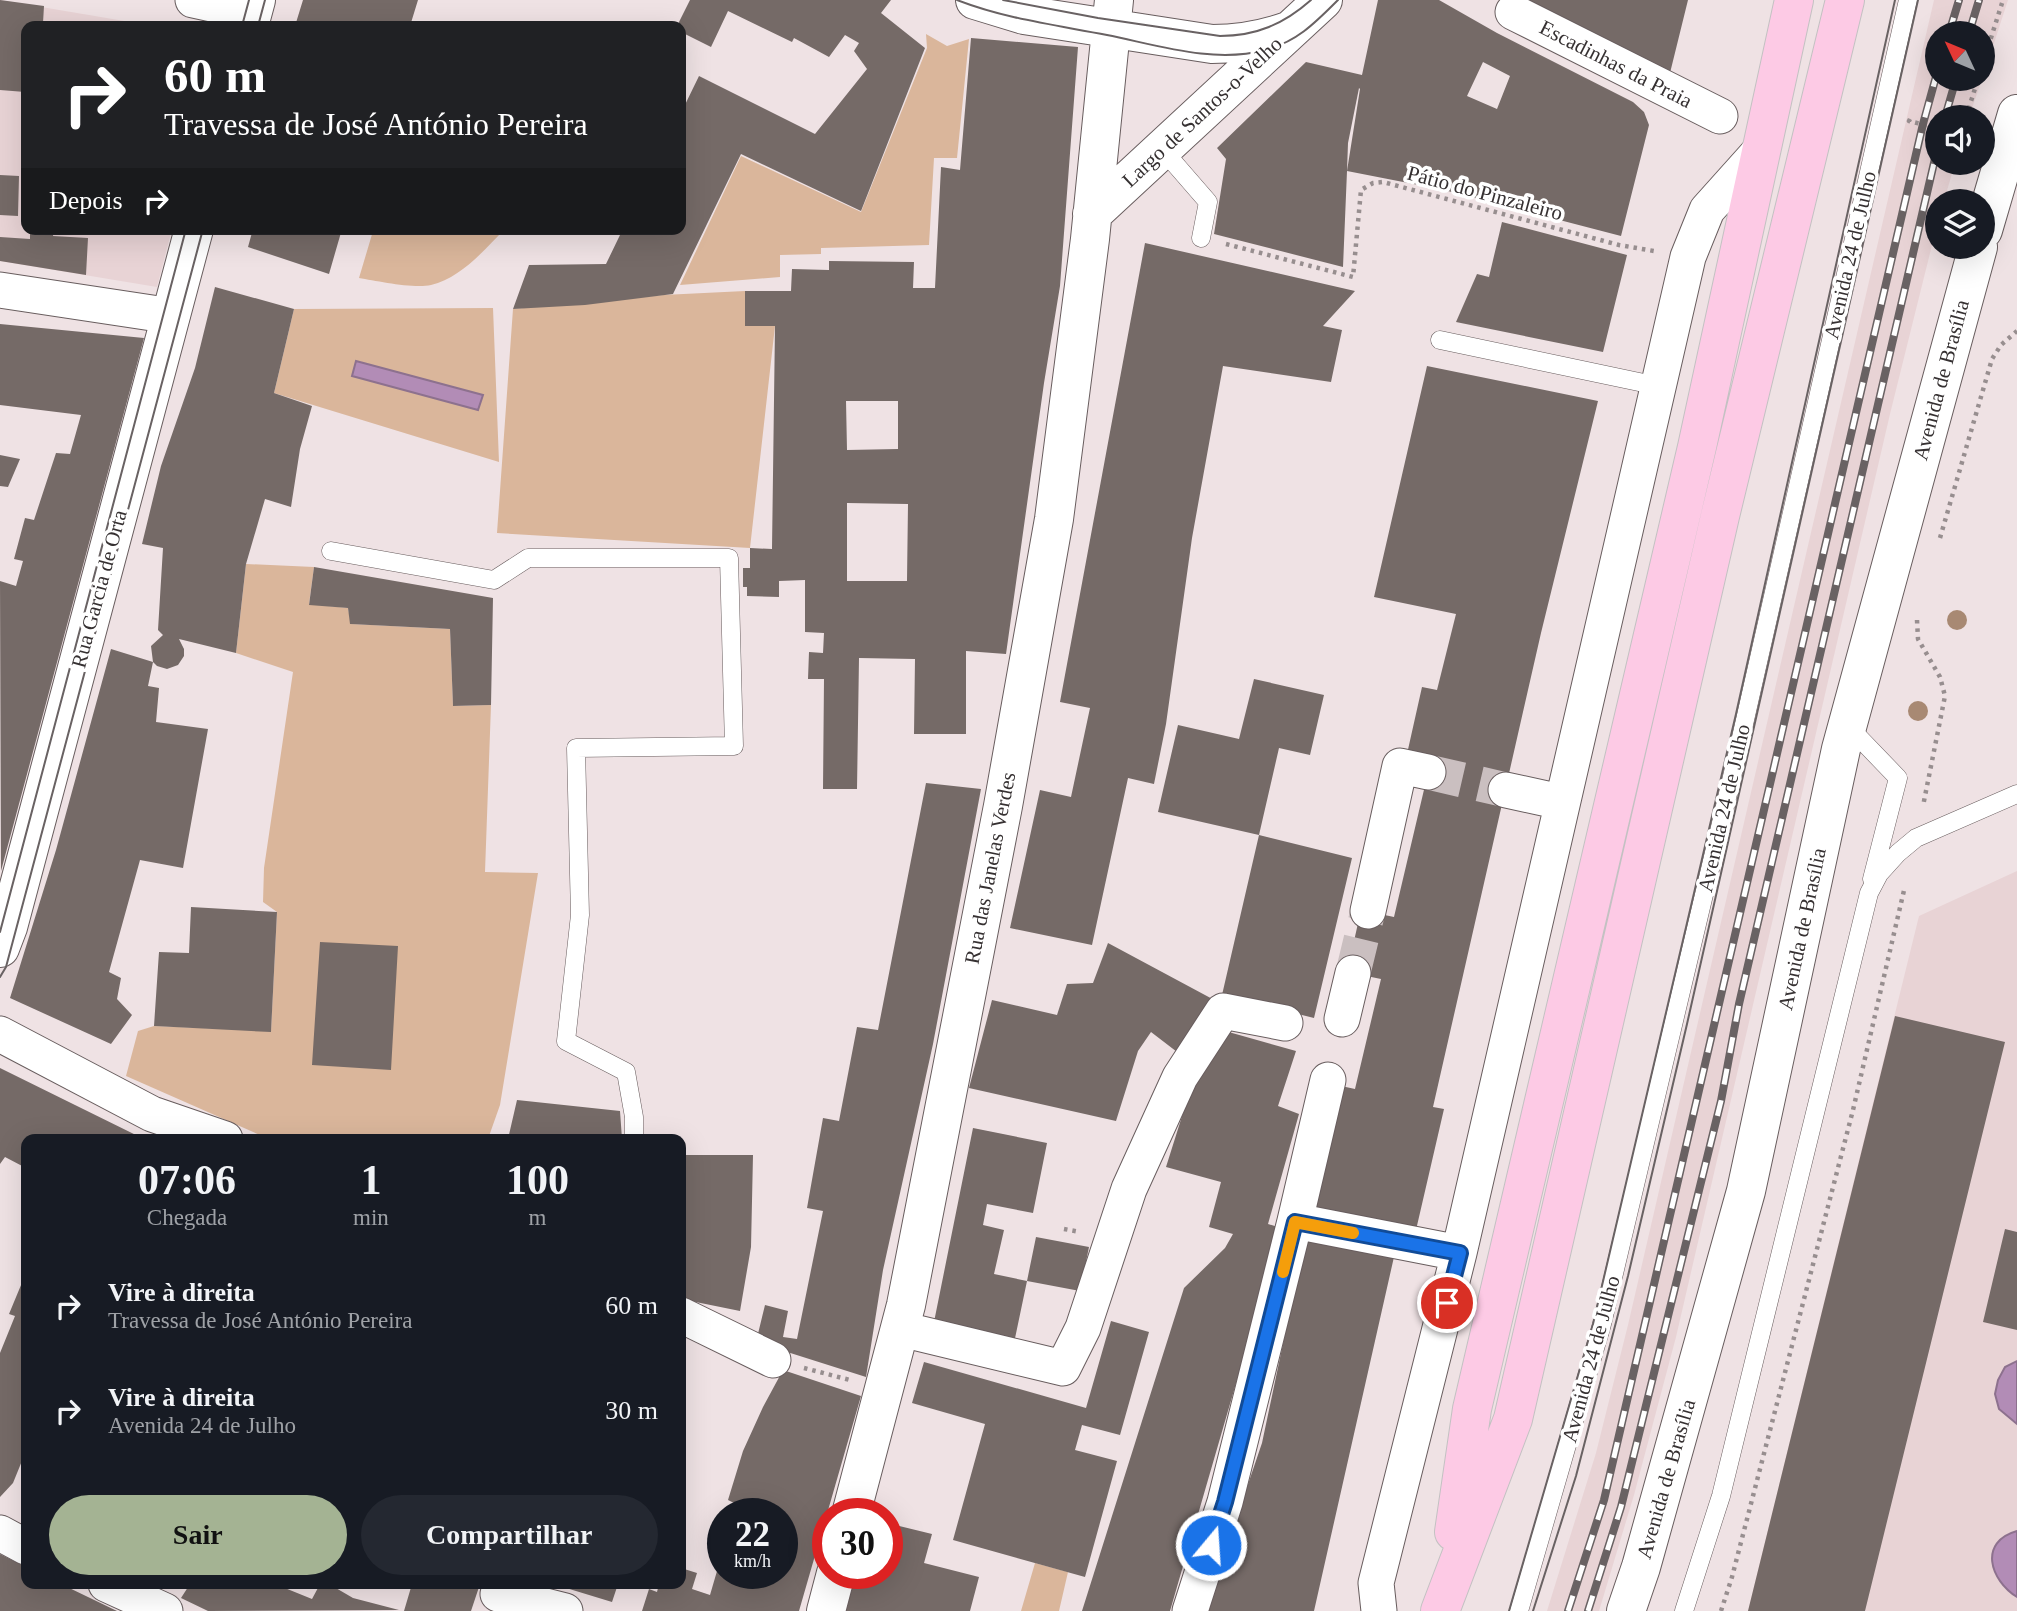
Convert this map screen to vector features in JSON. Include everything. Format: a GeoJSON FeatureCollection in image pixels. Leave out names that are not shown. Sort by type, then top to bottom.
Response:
{"type":"FeatureCollection","features":[{"type":"Feature","properties":{"kind":"main road"},"geometry":{"type":"LineString","coordinates":[[1442,1606],[1472,1409],[1697,447],[1794,0]]}},
{"type":"Feature","properties":{"kind":"main road"},"geometry":{"type":"LineString","coordinates":[[1442,1606],[1513,1419],[1713,543],[1845,0]]}},
{"type":"Feature","properties":{"kind":"street"},"geometry":{"type":"LineString","coordinates":[[193,0],[253,13]]}},
{"type":"Feature","properties":{"kind":"street"},"geometry":{"type":"LineString","coordinates":[[975,0],[1024,15],[1112,14]]}},
{"type":"Feature","properties":{"kind":"street"},"geometry":{"type":"LineString","coordinates":[[1288,31],[1323,0]]}},
{"type":"Feature","properties":{"kind":"street","name":"Escadinhas da Praia"},"geometry":{"type":"LineString","coordinates":[[1513,12],[1720,116]]}},
{"type":"Feature","properties":{"kind":"street","name":"Largo de Santos-o-Velho"},"geometry":{"type":"LineString","coordinates":[[1092,214],[1112,14],[1212,44],[1239,44],[1288,31]]}},
{"type":"Feature","properties":{"kind":"street","name":"Largo de Santos-o-Velho"},"geometry":{"type":"LineString","coordinates":[[1092,214],[1288,31]]}},
{"type":"Feature","properties":{"kind":"street"},"geometry":{"type":"LineString","coordinates":[[1995,189],[2017,114]]}},
{"type":"Feature","properties":{"kind":"street"},"geometry":{"type":"LineString","coordinates":[[1379,1611],[1376,1583],[1460,1253],[1561,802],[1688,257],[1707,210],[1759,152]]}},
{"type":"Feature","properties":{"kind":"street","name":"Rua das Janelas Verdes"},"geometry":{"type":"LineString","coordinates":[[856,1498],[901,1329],[1003,806],[1054,519],[1075,369],[1092,214]]}},
{"type":"Feature","properties":{"kind":"street","name":"Rua Garcia de Orta"},"geometry":{"type":"LineString","coordinates":[[0,948],[15,901],[192,235]]}},
{"type":"Feature","properties":{"kind":"street","name":"Avenida de Brasília"},"geometry":{"type":"LineString","coordinates":[[1626,1611],[1641,1567],[1746,1191],[1847,725],[1975,259]]}},
{"type":"Feature","properties":{"kind":"street"},"geometry":{"type":"LineString","coordinates":[[0,290],[172,316]]}},
{"type":"Feature","properties":{"kind":"street"},"geometry":{"type":"LineString","coordinates":[[1368,911],[1400,766],[1428,772]]}},
{"type":"Feature","properties":{"kind":"street"},"geometry":{"type":"LineString","coordinates":[[1506,790],[1561,802]]}},
{"type":"Feature","properties":{"kind":"street"},"geometry":{"type":"LineString","coordinates":[[1342,1019],[1353,973]]}},
{"type":"Feature","properties":{"kind":"street"},"geometry":{"type":"LineString","coordinates":[[901,1329],[1063,1368],[1083,1328],[1129,1189],[1180,1077],[1223,1011],[1285,1023]]}},
{"type":"Feature","properties":{"kind":"street"},"geometry":{"type":"LineString","coordinates":[[0,1034],[187,1133]]}},
{"type":"Feature","properties":{"kind":"street"},"geometry":{"type":"LineString","coordinates":[[1191,1611],[1225,1502],[1328,1080]]}},
{"type":"Feature","properties":{"kind":"street"},"geometry":{"type":"LineString","coordinates":[[1295,1222],[1460,1253]]}},
{"type":"Feature","properties":{"kind":"street"},"geometry":{"type":"LineString","coordinates":[[686,1317],[773,1360]]}},
{"type":"Feature","properties":{"kind":"street"},"geometry":{"type":"LineString","coordinates":[[124,1589],[166,1601]]}},
{"type":"Feature","properties":{"kind":"street"},"geometry":{"type":"LineString","coordinates":[[826,1611],[832,1589]]}},
{"type":"Feature","properties":{"kind":"street"},"geometry":{"type":"LineString","coordinates":[[498,1596],[565,1611]]}},
{"type":"Feature","properties":{"kind":"lane","name":"Avenida 24 de Julho"},"geometry":{"type":"LineString","coordinates":[[1519,1611],[1602,1324],[1738,750],[1908,0]]}},
{"type":"Feature","properties":{"kind":"lane"},"geometry":{"type":"LineString","coordinates":[[1162,149],[1208,202],[1201,238]]}},
{"type":"Feature","properties":{"kind":"lane"},"geometry":{"type":"LineString","coordinates":[[1440,340],[1658,386]]}},
{"type":"Feature","properties":{"kind":"lane"},"geometry":{"type":"LineString","coordinates":[[331,551],[494,580],[528,558],[729,558],[734,746],[576,748],[580,915],[566,1041],[626,1072],[634,1117],[634,1134]]}},
{"type":"Feature","properties":{"kind":"lane"},"geometry":{"type":"LineString","coordinates":[[1684,1611],[1721,1496],[1898,778],[1847,725]]}},
{"type":"Feature","properties":{"kind":"lane"},"geometry":{"type":"LineString","coordinates":[[1869,892],[1898,853],[1916,838],[2017,794]]}},
{"type":"Feature","properties":{"kind":"path"},"geometry":{"type":"LineString","coordinates":[[1995,25],[2003,0]]}},
{"type":"Feature","properties":{"kind":"path"},"geometry":{"type":"LineString","coordinates":[[1912,108],[1909,121],[1925,125]]}},
{"type":"Feature","properties":{"kind":"path","name":"Pátio do Pinzaleiro"},"geometry":{"type":"LineString","coordinates":[[1201,238],[1353,277],[1359,196],[1366,186],[1383,182],[1619,245],[1688,257]]}},
{"type":"Feature","properties":{"kind":"path"},"geometry":{"type":"LineString","coordinates":[[1939,543],[1992,359],[2001,345],[2017,331]]}},
{"type":"Feature","properties":{"kind":"path"},"geometry":{"type":"LineString","coordinates":[[1920,609],[1916,622],[1918,639],[1940,677],[1945,696],[1930,770]]}},
{"type":"Feature","properties":{"kind":"path"},"geometry":{"type":"LineString","coordinates":[[1721,1611],[1853,1110],[1906,882]]}},
{"type":"Feature","properties":{"kind":"path"},"geometry":{"type":"LineString","coordinates":[[773,1360],[885,1390]]}},
{"type":"Feature","properties":{"kind":"shaded area"},"geometry":{"type":"Polygon","coordinates":[[[0,0],[124,21],[21,21],[21,235],[170,235],[157,287],[0,261],[0,0]]]}},
{"type":"Feature","properties":{"kind":"shaded area"},"geometry":{"type":"Polygon","coordinates":[[[1934,0],[2008,0],[1995,40],[1995,21],[1929,21],[1934,0]]]}},
{"type":"Feature","properties":{"kind":"shaded area"},"geometry":{"type":"Polygon","coordinates":[[[926,34],[947,46],[969,39],[957,158],[934,158],[929,245],[821,248],[821,254],[780,255],[780,277],[680,285],[741,156],[861,212],[927,48],[926,34]]]}},
{"type":"Feature","properties":{"kind":"shaded area"},"geometry":{"type":"Polygon","coordinates":[[[1925,39],[1925,91],[1978,91],[1973,105],[1925,105],[1925,175],[1952,175],[1947,189],[1925,189],[1925,259],[1929,259],[1890,414],[1676,1337],[1634,1495],[1599,1611],[1547,1611],[1596,1453],[1628,1325],[1925,39]]]}},
{"type":"Feature","properties":{"kind":"shaded area"},"geometry":{"type":"Polygon","coordinates":[[[372,235],[499,235],[462,270],[431,285],[415,286],[359,278],[372,235]]]}},
{"type":"Feature","properties":{"kind":"shaded area"},"geometry":{"type":"Polygon","coordinates":[[[745,291],[745,325],[775,326],[750,548],[497,533],[513,309],[663,295],[745,291]]]}},
{"type":"Feature","properties":{"kind":"shaded area"},"geometry":{"type":"Polygon","coordinates":[[[493,308],[499,462],[274,393],[294,309],[493,308]]]}},
{"type":"Feature","properties":{"kind":"shaded area"},"geometry":{"type":"Polygon","coordinates":[[[356,361],[483,395],[478,410],[352,376],[356,361]]]}},
{"type":"Feature","properties":{"kind":"shaded area"},"geometry":{"type":"Polygon","coordinates":[[[246,564],[314,567],[309,604],[348,608],[351,624],[450,629],[453,706],[491,705],[485,872],[538,873],[500,1105],[490,1134],[258,1134],[126,1076],[138,1031],[154,1026],[271,1031],[277,912],[263,902],[264,868],[293,672],[236,653],[246,564]]]}},
{"type":"Feature","properties":{"kind":"shaded area"},"geometry":{"type":"Polygon","coordinates":[[[2017,871],[2017,1611],[1748,1611],[1919,916],[2017,871]]]}},
{"type":"Feature","properties":{"kind":"shaded area"},"geometry":{"type":"Polygon","coordinates":[[[2017,1361],[2017,1424],[1999,1409],[1995,1394],[2005,1367],[2017,1361]]]}},
{"type":"Feature","properties":{"kind":"shaded area"},"geometry":{"type":"Polygon","coordinates":[[[2017,1531],[2017,1597],[2000,1581],[1992,1562],[1997,1544],[2005,1536],[2017,1531]]]}},
{"type":"Feature","properties":{"kind":"shaded area"},"geometry":{"type":"Polygon","coordinates":[[[1035,1563],[1068,1572],[1059,1611],[1021,1611],[1035,1563]]]}},
{"type":"Feature","properties":{"kind":"building"},"geometry":{"type":"Polygon","coordinates":[[[0,0],[44,6],[43,21],[21,21],[21,92],[0,90],[0,0]]]}},
{"type":"Feature","properties":{"kind":"building"},"geometry":{"type":"Polygon","coordinates":[[[303,0],[418,0],[412,21],[297,21],[303,0]]]}},
{"type":"Feature","properties":{"kind":"building"},"geometry":{"type":"Polygon","coordinates":[[[690,0],[891,0],[881,13],[925,48],[861,211],[741,154],[673,294],[585,305],[513,309],[529,265],[606,264],[620,235],[686,235],[686,103],[699,76],[815,134],[867,69],[854,51],[859,43],[845,35],[829,57],[794,38],[792,42],[728,11],[711,47],[686,34],[686,21],[680,21],[690,0]]]}},
{"type":"Feature","properties":{"kind":"building"},"geometry":{"type":"Polygon","coordinates":[[[1378,0],[1439,0],[1497,33],[1633,102],[1644,112],[1649,125],[1621,236],[1444,190],[1347,171],[1343,267],[1214,234],[1226,159],[1217,148],[1306,62],[1362,75],[1378,0]],[[1483,62],[1467,96],[1497,109],[1510,76],[1483,62]],[[1359,88],[1348,143],[1347,171],[1359,88]]]}},
{"type":"Feature","properties":{"kind":"building"},"geometry":{"type":"Polygon","coordinates":[[[1526,0],[1688,0],[1670,73],[1526,0]]]}},
{"type":"Feature","properties":{"kind":"building"},"geometry":{"type":"Polygon","coordinates":[[[971,38],[1078,47],[1060,286],[1006,654],[966,651],[966,734],[914,734],[915,659],[859,658],[857,789],[823,789],[824,679],[808,679],[809,652],[823,653],[824,633],[805,632],[805,580],[779,581],[779,597],[747,596],[747,587],[743,587],[743,568],[750,568],[750,548],[772,549],[775,326],[745,326],[745,291],[791,291],[792,269],[829,270],[829,261],[914,262],[913,288],[935,288],[941,167],[960,170],[971,38]],[[846,401],[847,450],[898,449],[898,401],[846,401]],[[847,503],[847,581],[907,581],[908,504],[847,503]]]}},
{"type":"Feature","properties":{"kind":"building"},"geometry":{"type":"Polygon","coordinates":[[[0,175],[19,176],[18,216],[0,215],[0,175]]]}},
{"type":"Feature","properties":{"kind":"building"},"geometry":{"type":"Polygon","coordinates":[[[1502,222],[1627,255],[1603,352],[1456,322],[1477,274],[1489,277],[1502,222]]]}},
{"type":"Feature","properties":{"kind":"building"},"geometry":{"type":"Polygon","coordinates":[[[30,235],[88,238],[86,275],[0,261],[0,237],[30,239],[30,235]]]}},
{"type":"Feature","properties":{"kind":"building"},"geometry":{"type":"Polygon","coordinates":[[[251,235],[340,235],[329,274],[248,247],[251,235]]]}},
{"type":"Feature","properties":{"kind":"building"},"geometry":{"type":"Polygon","coordinates":[[[1145,243],[1355,291],[1323,326],[1342,330],[1331,382],[1223,366],[1192,538],[1166,724],[1154,784],[1128,778],[1092,945],[1010,928],[1040,790],[1071,797],[1090,708],[1060,702],[1145,243]]]}},
{"type":"Feature","properties":{"kind":"building"},"geometry":{"type":"Polygon","coordinates":[[[215,287],[294,309],[274,393],[312,406],[300,449],[291,507],[265,499],[246,564],[236,653],[179,639],[184,656],[178,665],[167,669],[153,662],[151,646],[163,635],[158,630],[163,548],[142,544],[161,466],[195,368],[215,287]]]}},
{"type":"Feature","properties":{"kind":"building"},"geometry":{"type":"Polygon","coordinates":[[[0,324],[144,338],[1,871],[0,581],[16,586],[23,561],[14,559],[25,518],[34,520],[56,453],[70,454],[81,415],[0,405],[0,324]]]}},
{"type":"Feature","properties":{"kind":"building"},"geometry":{"type":"Polygon","coordinates":[[[1427,366],[1598,401],[1541,633],[1433,1107],[1444,1109],[1416,1230],[1304,1204],[1332,1084],[1355,1089],[1381,979],[1347,972],[1361,910],[1394,917],[1431,760],[1407,754],[1422,687],[1437,690],[1456,614],[1374,597],[1427,366]]]}},
{"type":"Feature","properties":{"kind":"building"},"geometry":{"type":"Polygon","coordinates":[[[0,455],[20,459],[8,487],[0,486],[0,455]]]}},
{"type":"Feature","properties":{"kind":"building"},"geometry":{"type":"Polygon","coordinates":[[[314,567],[493,598],[491,705],[453,706],[450,629],[350,624],[348,608],[309,605],[314,567]]]}},
{"type":"Feature","properties":{"kind":"building"},"geometry":{"type":"Polygon","coordinates":[[[111,649],[153,662],[148,686],[159,688],[156,722],[208,729],[183,868],[140,860],[109,972],[121,978],[117,999],[132,1015],[111,1044],[10,998],[56,850],[111,649]]]}},
{"type":"Feature","properties":{"kind":"building"},"geometry":{"type":"Polygon","coordinates":[[[1254,679],[1324,695],[1310,755],[1279,748],[1259,835],[1158,812],[1178,725],[1239,739],[1254,679]]]}},
{"type":"Feature","properties":{"kind":"building"},"geometry":{"type":"Polygon","coordinates":[[[926,783],[981,789],[933,1044],[883,1270],[866,1377],[756,1342],[765,1305],[788,1311],[783,1337],[797,1339],[823,1211],[807,1208],[823,1118],[839,1121],[857,1027],[878,1030],[926,783]]]}},
{"type":"Feature","properties":{"kind":"building"},"geometry":{"type":"Polygon","coordinates":[[[1259,835],[1352,858],[1314,1018],[1222,995],[1259,835]]]}},
{"type":"Feature","properties":{"kind":"building"},"geometry":{"type":"Polygon","coordinates":[[[191,907],[277,912],[271,1032],[154,1026],[159,952],[189,953],[191,907]]]}},
{"type":"Feature","properties":{"kind":"building"},"geometry":{"type":"Polygon","coordinates":[[[320,942],[398,946],[391,1070],[312,1065],[320,942]]]}},
{"type":"Feature","properties":{"kind":"building"},"geometry":{"type":"Polygon","coordinates":[[[1108,943],[1218,1002],[1181,1055],[1151,1032],[1138,1051],[1116,1121],[969,1088],[992,1000],[1057,1015],[1067,984],[1093,983],[1108,943]]]}},
{"type":"Feature","properties":{"kind":"building"},"geometry":{"type":"Polygon","coordinates":[[[1895,1016],[2005,1042],[1865,1611],[1748,1611],[1895,1016]]]}},
{"type":"Feature","properties":{"kind":"building"},"geometry":{"type":"Polygon","coordinates":[[[1218,1029],[1296,1051],[1278,1106],[1299,1114],[1268,1224],[1281,1228],[1170,1611],[1082,1611],[1184,1288],[1225,1248],[1233,1234],[1209,1227],[1221,1182],[1166,1167],[1189,1094],[1218,1029]]]}},
{"type":"Feature","properties":{"kind":"building"},"geometry":{"type":"Polygon","coordinates":[[[0,1068],[134,1134],[21,1134],[21,1165],[5,1157],[0,1164],[0,1068]]]}},
{"type":"Feature","properties":{"kind":"building"},"geometry":{"type":"Polygon","coordinates":[[[517,1100],[620,1111],[622,1134],[509,1134],[517,1100]]]}},
{"type":"Feature","properties":{"kind":"building"},"geometry":{"type":"Polygon","coordinates":[[[973,1128],[1047,1143],[1033,1213],[987,1204],[983,1225],[1004,1230],[994,1274],[1027,1281],[1014,1343],[933,1327],[973,1128]]]}},
{"type":"Feature","properties":{"kind":"building"},"geometry":{"type":"Polygon","coordinates":[[[686,1155],[753,1155],[751,1247],[740,1311],[686,1300],[686,1155]]]}},
{"type":"Feature","properties":{"kind":"building"},"geometry":{"type":"Polygon","coordinates":[[[2005,1229],[2017,1232],[2017,1330],[1983,1322],[2005,1229]]]}},
{"type":"Feature","properties":{"kind":"building"},"geometry":{"type":"Polygon","coordinates":[[[1306,1235],[1396,1248],[1314,1611],[1205,1611],[1262,1443],[1306,1235]]]}},
{"type":"Feature","properties":{"kind":"building"},"geometry":{"type":"Polygon","coordinates":[[[1036,1237],[1089,1247],[1080,1291],[1027,1281],[1036,1237]]]}},
{"type":"Feature","properties":{"kind":"building"},"geometry":{"type":"Polygon","coordinates":[[[21,1285],[21,1463],[13,1483],[0,1497],[0,1353],[15,1316],[9,1314],[21,1285]]]}},
{"type":"Feature","properties":{"kind":"building"},"geometry":{"type":"Polygon","coordinates":[[[1111,1321],[1149,1332],[1120,1435],[1082,1425],[1075,1450],[1117,1461],[1085,1577],[953,1540],[985,1424],[912,1403],[924,1362],[1086,1408],[1111,1321]]]}},
{"type":"Feature","properties":{"kind":"building"},"geometry":{"type":"Polygon","coordinates":[[[783,1370],[861,1396],[832,1498],[812,1498],[812,1566],[799,1611],[642,1611],[649,1589],[657,1592],[658,1589],[686,1589],[686,1570],[697,1573],[692,1589],[710,1595],[712,1589],[798,1589],[798,1498],[729,1498],[743,1451],[783,1370]]]}},
{"type":"Feature","properties":{"kind":"building"},"geometry":{"type":"Polygon","coordinates":[[[903,1527],[932,1534],[924,1563],[979,1577],[970,1611],[846,1611],[852,1589],[903,1589],[903,1527]]]}},
{"type":"Feature","properties":{"kind":"building"},"geometry":{"type":"Polygon","coordinates":[[[0,1554],[21,1564],[21,1589],[71,1589],[117,1611],[0,1611],[0,1554]]]}},
{"type":"Feature","properties":{"kind":"building"},"geometry":{"type":"Polygon","coordinates":[[[187,1589],[287,1589],[312,1599],[317,1589],[338,1589],[353,1598],[399,1610],[208,1611],[181,1598],[187,1589]]]}},
{"type":"Feature","properties":{"kind":"building"},"geometry":{"type":"Polygon","coordinates":[[[411,1589],[478,1589],[471,1611],[404,1611],[411,1589]]]}},
{"type":"Feature","properties":{"kind":"building"},"geometry":{"type":"Polygon","coordinates":[[[569,1589],[616,1589],[612,1602],[569,1589]]]}},
{"type":"Feature","properties":{"kind":"tunnel"},"geometry":{"type":"LineString","coordinates":[[1428,772],[1506,790]]}},
{"type":"Feature","properties":{"kind":"tunnel"},"geometry":{"type":"LineString","coordinates":[[1353,973],[1368,911]]}},
{"type":"Feature","properties":{"kind":"tram line"},"geometry":{"type":"LineString","coordinates":[[243,21],[249,0]]}},
{"type":"Feature","properties":{"kind":"tram line"},"geometry":{"type":"LineString","coordinates":[[259,21],[265,0]]}},
{"type":"Feature","properties":{"kind":"tram line"},"geometry":{"type":"LineString","coordinates":[[957,0],[1031,21],[1186,52],[1226,55],[1265,50],[1287,42],[1314,23],[1338,0]]}},
{"type":"Feature","properties":{"kind":"tram line"},"geometry":{"type":"LineString","coordinates":[[1003,0],[1098,18],[1220,36],[1246,34],[1269,27],[1290,16],[1311,0]]}},
{"type":"Feature","properties":{"kind":"tram line"},"geometry":{"type":"LineString","coordinates":[[1509,1611],[1593,1324],[1736,714],[1895,0]]}},
{"type":"Feature","properties":{"kind":"tram line"},"geometry":{"type":"LineString","coordinates":[[1533,1611],[1576,1476],[1628,1276],[1918,0]]}},
{"type":"Feature","properties":{"kind":"tram line"},"geometry":{"type":"LineString","coordinates":[[0,932],[184,235]]}},
{"type":"Feature","properties":{"kind":"tram line"},"geometry":{"type":"LineString","coordinates":[[0,977],[6,967],[201,235]]}},
{"type":"Feature","properties":{"kind":"railway"},"geometry":{"type":"LineString","coordinates":[[1953,21],[1959,0]]}},
{"type":"Feature","properties":{"kind":"railway"},"geometry":{"type":"LineString","coordinates":[[1973,21],[1979,0]]}},
{"type":"Feature","properties":{"kind":"railway"},"geometry":{"type":"LineString","coordinates":[[1568,1611],[1604,1500],[1932,91]]}},
{"type":"Feature","properties":{"kind":"railway"},"geometry":{"type":"LineString","coordinates":[[1948,105],[1953,91]]}},
{"type":"Feature","properties":{"kind":"railway"},"geometry":{"type":"LineString","coordinates":[[1588,1611],[1621,1507],[1721,1101],[1739,1004],[1931,175]]}},
{"type":"Feature","properties":{"kind":"slow traffic"},"geometry":{"type":"LineString","coordinates":[[1283,1272],[1295,1222],[1353,1233]]}},
{"type":"Feature","properties":{"kind":"route"},"geometry":{"type":"LineString","coordinates":[[1211,1545],[1225,1502],[1295,1222],[1460,1253],[1447,1303]]}}]}
